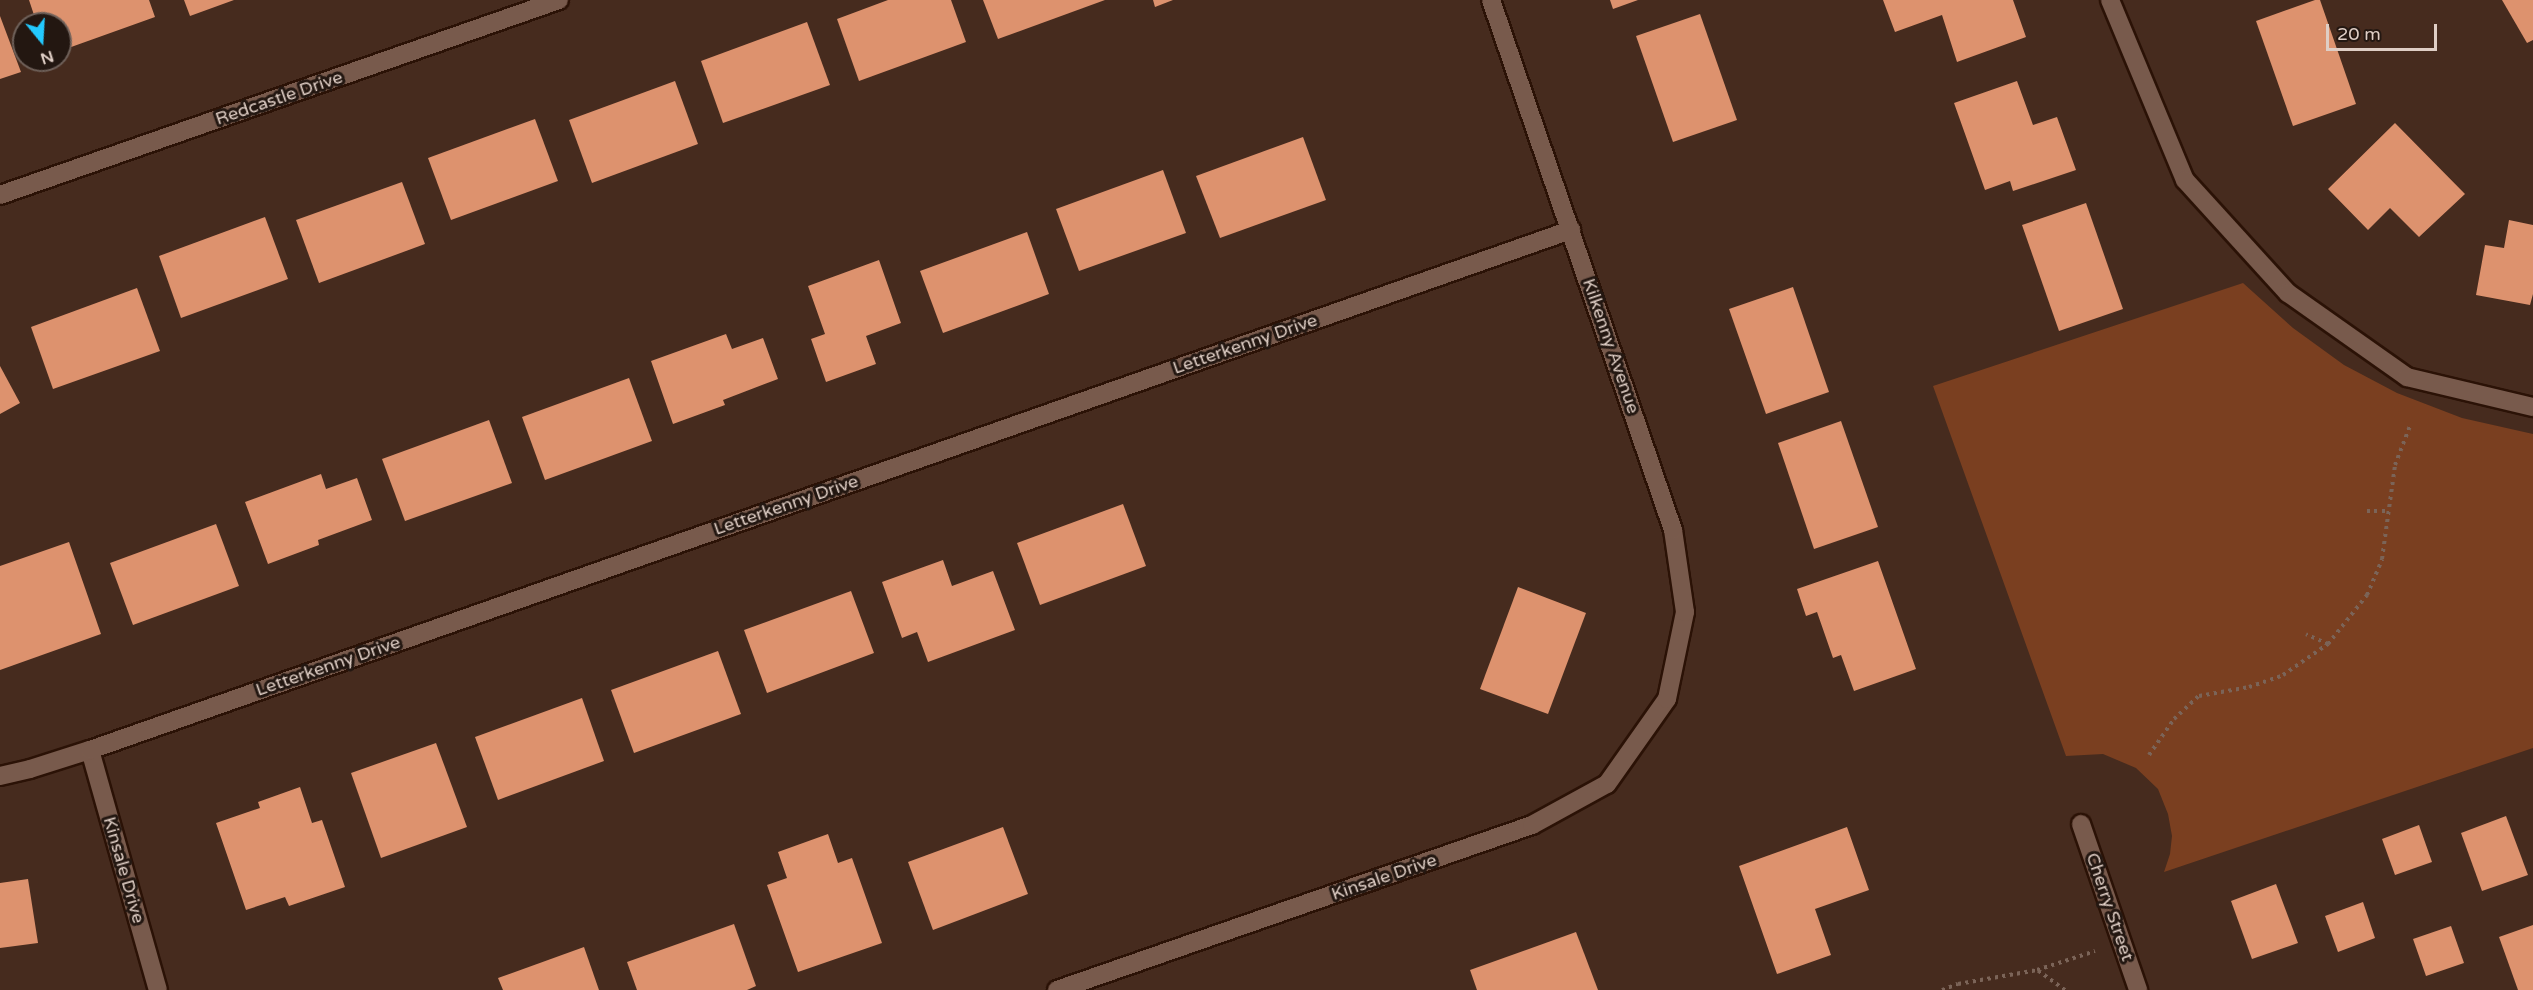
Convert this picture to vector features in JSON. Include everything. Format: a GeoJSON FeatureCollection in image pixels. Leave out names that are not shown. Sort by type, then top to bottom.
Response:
{"type":"FeatureCollection","features":[{"type":"Feature","properties":{"kind":"street","name":"Redcastle Drive"},"geometry":{"type":"LineString","coordinates":[[0,195],[559,0]]}},
{"type":"Feature","properties":{"kind":"street","name":"Kilkenny Avenue"},"geometry":{"type":"LineString","coordinates":[[1491,0],[1673,530],[1685,612],[1667,699]]}},
{"type":"Feature","properties":{"kind":"street"},"geometry":{"type":"LineString","coordinates":[[2110,0],[2185,180],[2288,293],[2407,377],[2533,406]]}},
{"type":"Feature","properties":{"kind":"street","name":"Letterkenny Drive"},"geometry":{"type":"LineString","coordinates":[[0,776],[90,750],[1571,230]]}},
{"type":"Feature","properties":{"kind":"street","name":"Kinsale Drive"},"geometry":{"type":"LineString","coordinates":[[1057,990],[1533,825],[1607,784],[1667,699]]}},
{"type":"Feature","properties":{"kind":"street","name":"Kinsale Drive"},"geometry":{"type":"LineString","coordinates":[[90,750],[158,990]]}},
{"type":"Feature","properties":{"kind":"street","name":"Cherry Street"},"geometry":{"type":"LineString","coordinates":[[2081,824],[2138,990]]}},
{"type":"Feature","properties":{"kind":"path"},"geometry":{"type":"LineString","coordinates":[[2149,755],[2174,719],[2199,696],[2249,687],[2283,675],[2328,644],[2367,595],[2382,559],[2395,465],[2410,426]]}},
{"type":"Feature","properties":{"kind":"path"},"geometry":{"type":"LineString","coordinates":[[2367,511],[2389,511]]}},
{"type":"Feature","properties":{"kind":"path"},"geometry":{"type":"LineString","coordinates":[[2306,634],[2328,644]]}},
{"type":"Feature","properties":{"kind":"path"},"geometry":{"type":"LineString","coordinates":[[1942,990],[1958,984],[2037,970],[2122,942]]}},
{"type":"Feature","properties":{"kind":"path"},"geometry":{"type":"LineString","coordinates":[[2037,970],[2065,990]]}},
{"type":"Feature","properties":{"kind":"shaded area"},"geometry":{"type":"Polygon","coordinates":[[[2243,283],[2293,328],[2344,365],[2397,393],[2462,418],[2533,434],[2533,748],[2164,872],[2170,854],[2172,836],[2168,814],[2158,789],[2136,768],[2103,754],[2066,756],[1933,386],[2243,283]]]}},
{"type":"Feature","properties":{"kind":"building"},"geometry":{"type":"Polygon","coordinates":[[[29,0],[149,0],[155,17],[72,47],[72,12],[33,12],[29,0]]]}},
{"type":"Feature","properties":{"kind":"building"},"geometry":{"type":"Polygon","coordinates":[[[184,0],[234,0],[190,16],[184,0]]]}},
{"type":"Feature","properties":{"kind":"building"},"geometry":{"type":"Polygon","coordinates":[[[888,0],[951,0],[966,42],[859,81],[837,19],[888,0]]]}},
{"type":"Feature","properties":{"kind":"building"},"geometry":{"type":"Polygon","coordinates":[[[983,0],[1105,0],[998,39],[983,0]]]}},
{"type":"Feature","properties":{"kind":"building"},"geometry":{"type":"Polygon","coordinates":[[[1153,0],[1173,0],[1155,7],[1153,0]]]}},
{"type":"Feature","properties":{"kind":"building"},"geometry":{"type":"Polygon","coordinates":[[[1610,0],[1638,0],[1613,9],[1610,0]]]}},
{"type":"Feature","properties":{"kind":"building"},"geometry":{"type":"Polygon","coordinates":[[[1883,0],[2013,0],[2026,37],[1957,62],[1942,15],[1895,32],[1883,0]]]}},
{"type":"Feature","properties":{"kind":"building"},"geometry":{"type":"Polygon","coordinates":[[[2320,0],[2356,104],[2293,126],[2256,21],[2320,0]]]}},
{"type":"Feature","properties":{"kind":"building"},"geometry":{"type":"Polygon","coordinates":[[[2502,0],[2533,0],[2533,40],[2527,43],[2502,0]]]}},
{"type":"Feature","properties":{"kind":"building"},"geometry":{"type":"Polygon","coordinates":[[[1700,14],[1737,120],[1673,142],[1636,36],[1700,14]]]}},
{"type":"Feature","properties":{"kind":"building"},"geometry":{"type":"Polygon","coordinates":[[[0,16],[12,48],[12,72],[21,72],[0,79],[0,16]]]}},
{"type":"Feature","properties":{"kind":"building"},"geometry":{"type":"Polygon","coordinates":[[[807,22],[830,85],[723,123],[701,61],[807,22]]]}},
{"type":"Feature","properties":{"kind":"building"},"geometry":{"type":"Polygon","coordinates":[[[675,81],[698,144],[592,183],[569,120],[675,81]]]}},
{"type":"Feature","properties":{"kind":"building"},"geometry":{"type":"Polygon","coordinates":[[[2017,81],[2033,125],[2057,117],[2076,170],[2013,191],[2010,181],[1985,190],[1954,103],[2017,81]]]}},
{"type":"Feature","properties":{"kind":"building"},"geometry":{"type":"Polygon","coordinates":[[[535,119],[558,181],[451,220],[428,158],[535,119]]]}},
{"type":"Feature","properties":{"kind":"building"},"geometry":{"type":"Polygon","coordinates":[[[2395,123],[2465,194],[2419,237],[2390,208],[2368,230],[2328,189],[2395,123]]]}},
{"type":"Feature","properties":{"kind":"building"},"geometry":{"type":"Polygon","coordinates":[[[1303,137],[1326,200],[1220,238],[1196,176],[1303,137]]]}},
{"type":"Feature","properties":{"kind":"building"},"geometry":{"type":"Polygon","coordinates":[[[1163,170],[1186,233],[1079,271],[1056,209],[1163,170]]]}},
{"type":"Feature","properties":{"kind":"building"},"geometry":{"type":"Polygon","coordinates":[[[402,182],[425,244],[319,283],[296,220],[402,182]]]}},
{"type":"Feature","properties":{"kind":"building"},"geometry":{"type":"Polygon","coordinates":[[[2086,203],[2123,309],[2059,331],[2022,225],[2086,203]]]}},
{"type":"Feature","properties":{"kind":"building"},"geometry":{"type":"Polygon","coordinates":[[[265,217],[288,279],[181,318],[159,256],[265,217]]]}},
{"type":"Feature","properties":{"kind":"building"},"geometry":{"type":"Polygon","coordinates":[[[2509,220],[2533,225],[2533,294],[2530,305],[2476,295],[2485,245],[2504,248],[2509,220]]]}},
{"type":"Feature","properties":{"kind":"building"},"geometry":{"type":"Polygon","coordinates":[[[1027,232],[1049,294],[943,333],[920,271],[1027,232]]]}},
{"type":"Feature","properties":{"kind":"building"},"geometry":{"type":"Polygon","coordinates":[[[879,260],[901,323],[866,336],[876,364],[826,382],[811,339],[825,334],[808,286],[879,260]]]}},
{"type":"Feature","properties":{"kind":"building"},"geometry":{"type":"Polygon","coordinates":[[[1793,287],[1829,392],[1766,414],[1729,309],[1793,287]]]}},
{"type":"Feature","properties":{"kind":"building"},"geometry":{"type":"Polygon","coordinates":[[[137,288],[160,351],[53,389],[31,327],[137,288]]]}},
{"type":"Feature","properties":{"kind":"building"},"geometry":{"type":"Polygon","coordinates":[[[726,334],[732,349],[763,338],[778,379],[723,400],[725,405],[673,424],[651,361],[726,334]]]}},
{"type":"Feature","properties":{"kind":"building"},"geometry":{"type":"Polygon","coordinates":[[[0,366],[20,403],[0,414],[0,366]]]}},
{"type":"Feature","properties":{"kind":"building"},"geometry":{"type":"Polygon","coordinates":[[[629,378],[652,441],[545,480],[522,417],[629,378]]]}},
{"type":"Feature","properties":{"kind":"building"},"geometry":{"type":"Polygon","coordinates":[[[489,420],[512,483],[405,521],[382,459],[489,420]]]}},
{"type":"Feature","properties":{"kind":"building"},"geometry":{"type":"Polygon","coordinates":[[[1841,421],[1878,527],[1814,549],[1778,443],[1841,421]]]}},
{"type":"Feature","properties":{"kind":"building"},"geometry":{"type":"Polygon","coordinates":[[[321,474],[326,489],[357,478],[372,520],[318,540],[319,545],[268,564],[245,502],[321,474]]]}},
{"type":"Feature","properties":{"kind":"building"},"geometry":{"type":"Polygon","coordinates":[[[1123,504],[1146,566],[1040,605],[1017,543],[1123,504]]]}},
{"type":"Feature","properties":{"kind":"building"},"geometry":{"type":"Polygon","coordinates":[[[216,524],[239,586],[133,625],[110,563],[216,524]]]}},
{"type":"Feature","properties":{"kind":"building"},"geometry":{"type":"Polygon","coordinates":[[[69,542],[101,634],[0,670],[0,566],[69,542]]]}},
{"type":"Feature","properties":{"kind":"building"},"geometry":{"type":"Polygon","coordinates":[[[943,560],[952,586],[993,571],[1015,630],[928,662],[917,632],[902,638],[882,582],[943,560]]]}},
{"type":"Feature","properties":{"kind":"building"},"geometry":{"type":"Polygon","coordinates":[[[1878,561],[1916,669],[1854,691],[1841,655],[1833,658],[1817,612],[1806,616],[1797,589],[1878,561]]]}},
{"type":"Feature","properties":{"kind":"building"},"geometry":{"type":"Polygon","coordinates":[[[1518,587],[1586,613],[1548,714],[1480,689],[1518,587]]]}},
{"type":"Feature","properties":{"kind":"building"},"geometry":{"type":"Polygon","coordinates":[[[851,591],[874,653],[767,693],[744,630],[851,591]]]}},
{"type":"Feature","properties":{"kind":"building"},"geometry":{"type":"Polygon","coordinates":[[[718,651],[741,714],[634,753],[611,690],[718,651]]]}},
{"type":"Feature","properties":{"kind":"building"},"geometry":{"type":"Polygon","coordinates":[[[582,698],[604,761],[498,800],[475,737],[582,698]]]}},
{"type":"Feature","properties":{"kind":"building"},"geometry":{"type":"Polygon","coordinates":[[[436,743],[467,827],[381,858],[351,773],[436,743]]]}},
{"type":"Feature","properties":{"kind":"building"},"geometry":{"type":"Polygon","coordinates":[[[300,787],[312,823],[322,820],[345,887],[289,906],[285,897],[246,910],[216,823],[260,808],[258,802],[300,787]]]}},
{"type":"Feature","properties":{"kind":"building"},"geometry":{"type":"Polygon","coordinates":[[[2506,816],[2528,875],[2482,891],[2461,833],[2506,816]]]}},
{"type":"Feature","properties":{"kind":"building"},"geometry":{"type":"Polygon","coordinates":[[[2419,825],[2432,862],[2395,875],[2382,839],[2419,825]]]}},
{"type":"Feature","properties":{"kind":"building"},"geometry":{"type":"Polygon","coordinates":[[[1003,827],[1028,894],[933,930],[908,862],[1003,827]]]}},
{"type":"Feature","properties":{"kind":"building"},"geometry":{"type":"Polygon","coordinates":[[[1847,827],[1869,890],[1815,909],[1831,955],[1777,974],[1739,866],[1847,827]]]}},
{"type":"Feature","properties":{"kind":"building"},"geometry":{"type":"Polygon","coordinates":[[[828,834],[838,863],[852,858],[882,943],[798,972],[767,885],[787,878],[778,852],[828,834]]]}},
{"type":"Feature","properties":{"kind":"building"},"geometry":{"type":"Polygon","coordinates":[[[28,879],[38,943],[0,948],[0,883],[28,879]]]}},
{"type":"Feature","properties":{"kind":"building"},"geometry":{"type":"Polygon","coordinates":[[[2276,884],[2298,943],[2252,959],[2231,901],[2276,884]]]}},
{"type":"Feature","properties":{"kind":"building"},"geometry":{"type":"Polygon","coordinates":[[[2363,902],[2375,938],[2338,952],[2325,916],[2363,902]]]}},
{"type":"Feature","properties":{"kind":"building"},"geometry":{"type":"Polygon","coordinates":[[[734,924],[756,986],[747,990],[637,990],[627,962],[734,924]]]}},
{"type":"Feature","properties":{"kind":"building"},"geometry":{"type":"Polygon","coordinates":[[[2533,925],[2533,990],[2518,990],[2499,937],[2533,925]]]}},
{"type":"Feature","properties":{"kind":"building"},"geometry":{"type":"Polygon","coordinates":[[[2451,926],[2464,963],[2426,976],[2413,939],[2451,926]]]}},
{"type":"Feature","properties":{"kind":"building"},"geometry":{"type":"Polygon","coordinates":[[[1576,932],[1598,990],[1477,990],[1470,970],[1576,932]]]}},
{"type":"Feature","properties":{"kind":"building"},"geometry":{"type":"Polygon","coordinates":[[[584,947],[599,990],[503,990],[498,978],[584,947]]]}}]}
